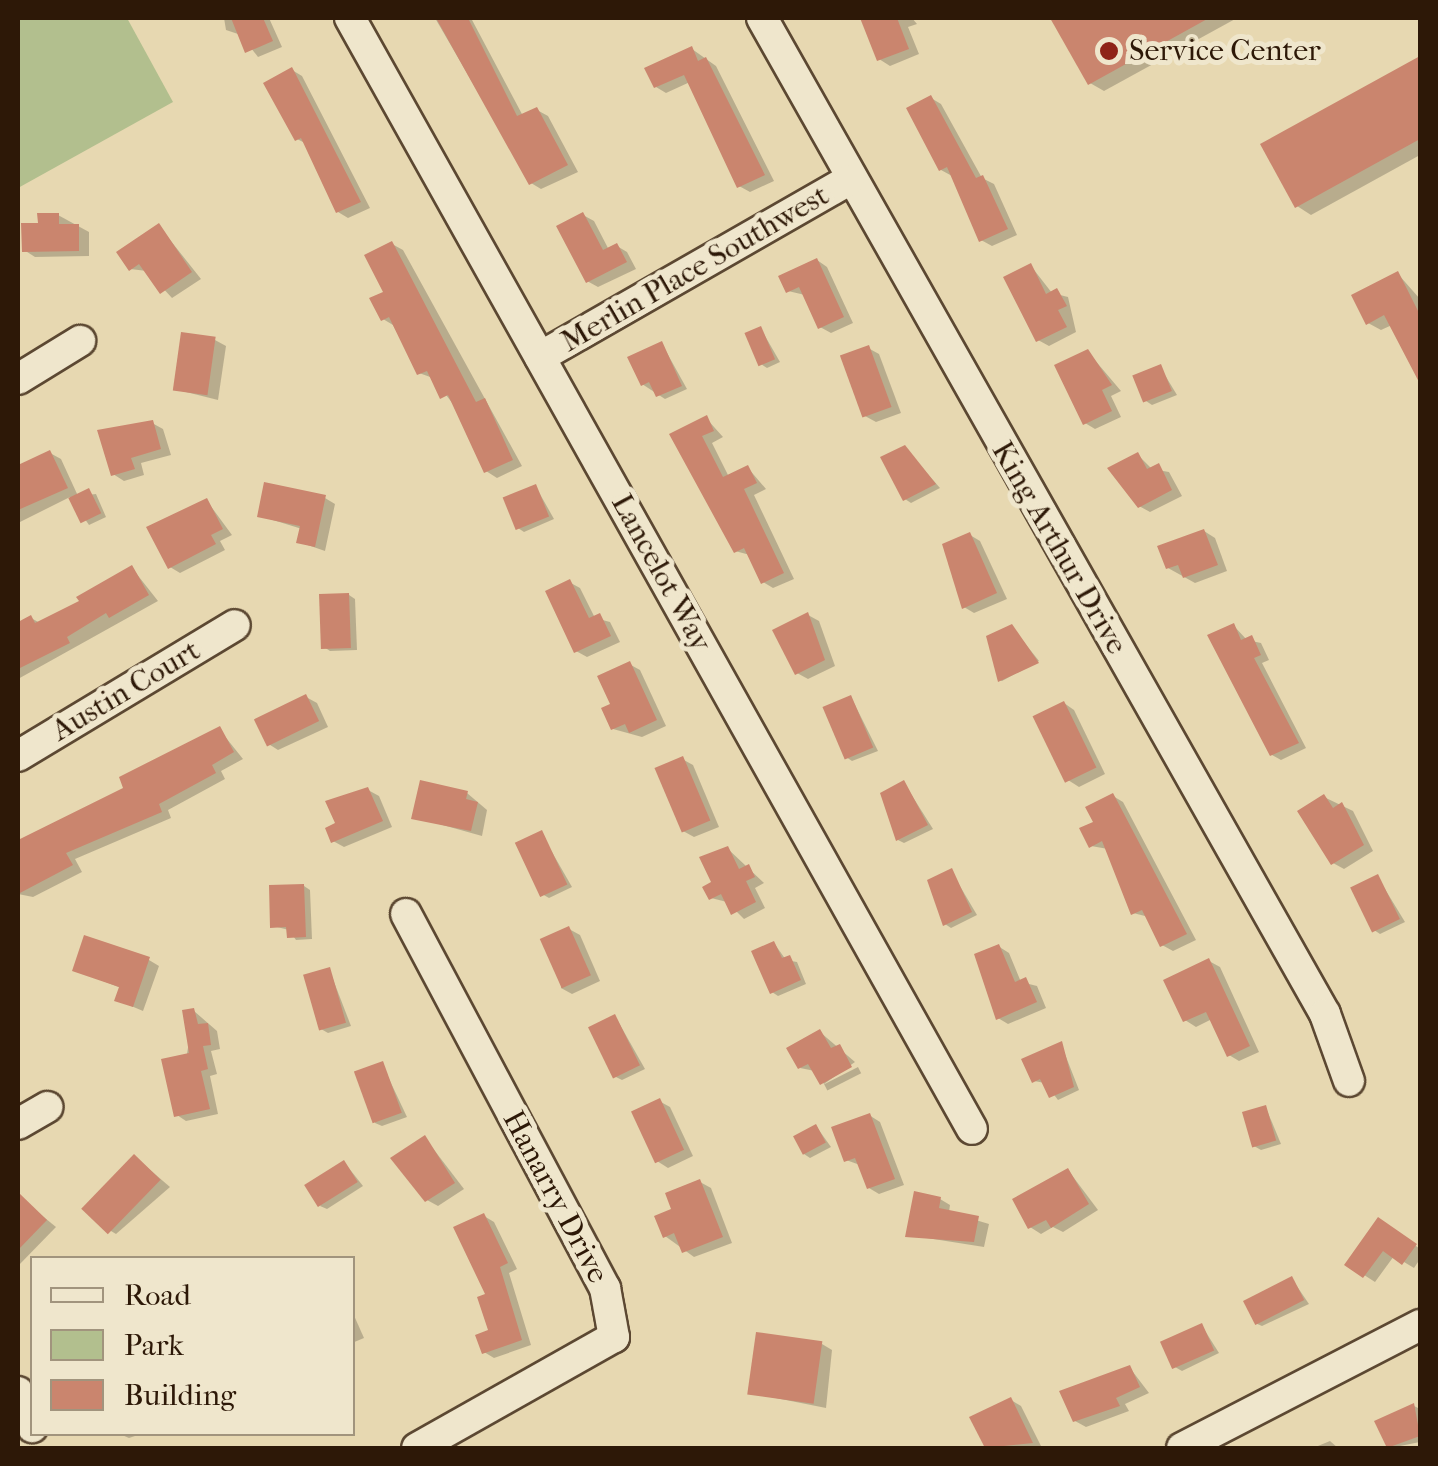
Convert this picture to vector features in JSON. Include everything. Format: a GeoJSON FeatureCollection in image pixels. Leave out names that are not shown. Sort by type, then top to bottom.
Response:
{"type":"FeatureCollection","features":[{"type":"Feature","properties":{"kind":"street","name":"Lancelot Way"},"geometry":{"type":"LineString","coordinates":[[350,18],[972,1129]]}},
{"type":"Feature","properties":{"kind":"street","name":"King Arthur Drive"},"geometry":{"type":"LineString","coordinates":[[762,18],[849,180],[1326,1014],[1350,1081]]}},
{"type":"Feature","properties":{"kind":"street","name":"Merlin Place Southwest"},"geometry":{"type":"LineString","coordinates":[[540,357],[849,180]]}},
{"type":"Feature","properties":{"kind":"street"},"geometry":{"type":"LineString","coordinates":[[18,380],[80,342]]}},
{"type":"Feature","properties":{"kind":"street","name":"Austin Court"},"geometry":{"type":"LineString","coordinates":[[18,756],[235,625]]}},
{"type":"Feature","properties":{"kind":"street","name":"Hanarry Drive"},"geometry":{"type":"LineString","coordinates":[[406,914],[604,1288],[614,1337],[424,1447]]}},
{"type":"Feature","properties":{"kind":"street"},"geometry":{"type":"LineString","coordinates":[[18,1124],[48,1108]]}},
{"type":"Feature","properties":{"kind":"street"},"geometry":{"type":"LineString","coordinates":[[1182,1448],[1420,1325]]}},
{"type":"Feature","properties":{"kind":"street"},"geometry":{"type":"LineString","coordinates":[[18,1392],[30,1420]]}},
{"type":"Feature","properties":{"kind":"green space"},"geometry":{"type":"Polygon","coordinates":[[[18,18],[127,18],[173,102],[18,188],[18,18]]]}},
{"type":"Feature","properties":{"kind":"building"},"geometry":{"type":"Polygon","coordinates":[[[231,18],[263,18],[273,41],[245,53],[231,18]]]}},
{"type":"Feature","properties":{"kind":"building"},"geometry":{"type":"Polygon","coordinates":[[[436,18],[468,18],[517,116],[537,107],[568,165],[529,185],[436,18]]]}},
{"type":"Feature","properties":{"kind":"building"},"geometry":{"type":"Polygon","coordinates":[[[860,18],[897,18],[909,49],[877,61],[860,18]]]}},
{"type":"Feature","properties":{"kind":"building","name":"Service Center"},"geometry":{"type":"Polygon","coordinates":[[[1050,18],[1209,18],[1088,85],[1050,18]]]}},
{"type":"Feature","properties":{"kind":"building"},"geometry":{"type":"Polygon","coordinates":[[[692,46],[698,61],[706,57],[765,175],[737,188],[684,75],[654,88],[644,68],[692,46]]]}},
{"type":"Feature","properties":{"kind":"building"},"geometry":{"type":"Polygon","coordinates":[[[1420,56],[1420,139],[1295,208],[1260,144],[1420,56]]]}},
{"type":"Feature","properties":{"kind":"building"},"geometry":{"type":"Polygon","coordinates":[[[292,67],[361,202],[336,213],[301,138],[295,141],[263,83],[292,67]]]}},
{"type":"Feature","properties":{"kind":"building"},"geometry":{"type":"Polygon","coordinates":[[[931,95],[976,178],[983,175],[1008,229],[979,242],[947,167],[939,171],[906,108],[931,95]]]}},
{"type":"Feature","properties":{"kind":"building"},"geometry":{"type":"Polygon","coordinates":[[[583,212],[603,250],[617,243],[627,262],[586,283],[556,226],[583,212]]]}},
{"type":"Feature","properties":{"kind":"building"},"geometry":{"type":"Polygon","coordinates":[[[37,213],[59,213],[59,224],[79,224],[79,251],[22,252],[21,223],[38,223],[37,213]]]}},
{"type":"Feature","properties":{"kind":"building"},"geometry":{"type":"Polygon","coordinates":[[[159,223],[192,272],[160,294],[139,264],[129,271],[116,252],[159,223]]]}},
{"type":"Feature","properties":{"kind":"building"},"geometry":{"type":"Polygon","coordinates":[[[392,241],[476,402],[485,398],[513,460],[484,473],[448,395],[440,399],[427,371],[417,375],[389,317],[381,321],[369,298],[383,292],[364,255],[392,241]]]}},
{"type":"Feature","properties":{"kind":"building"},"geometry":{"type":"Polygon","coordinates":[[[817,258],[844,317],[818,329],[799,287],[786,293],[778,276],[817,258]]]}},
{"type":"Feature","properties":{"kind":"building"},"geometry":{"type":"Polygon","coordinates":[[[1031,263],[1046,294],[1057,288],[1067,306],[1058,310],[1067,327],[1036,342],[1003,277],[1031,263]]]}},
{"type":"Feature","properties":{"kind":"building"},"geometry":{"type":"Polygon","coordinates":[[[1398,271],[1420,315],[1420,384],[1384,315],[1366,325],[1351,295],[1398,271]]]}},
{"type":"Feature","properties":{"kind":"building"},"geometry":{"type":"Polygon","coordinates":[[[761,326],[775,359],[758,366],[744,333],[761,326]]]}},
{"type":"Feature","properties":{"kind":"building"},"geometry":{"type":"Polygon","coordinates":[[[181,332],[216,337],[207,395],[173,390],[181,332]]]}},
{"type":"Feature","properties":{"kind":"building"},"geometry":{"type":"Polygon","coordinates":[[[662,341],[682,386],[656,397],[649,382],[641,386],[627,357],[662,341]]]}},
{"type":"Feature","properties":{"kind":"building"},"geometry":{"type":"Polygon","coordinates":[[[869,345],[892,407],[862,418],[840,356],[869,345]]]}},
{"type":"Feature","properties":{"kind":"building"},"geometry":{"type":"Polygon","coordinates":[[[1088,349],[1112,385],[1102,390],[1112,411],[1083,425],[1054,365],[1088,349]]]}},
{"type":"Feature","properties":{"kind":"building"},"geometry":{"type":"Polygon","coordinates":[[[1161,364],[1172,391],[1143,403],[1132,376],[1161,364]]]}},
{"type":"Feature","properties":{"kind":"building"},"geometry":{"type":"Polygon","coordinates":[[[707,415],[714,431],[702,436],[723,477],[748,465],[757,483],[744,489],[784,573],[761,584],[744,548],[734,553],[669,434],[707,415]]]}},
{"type":"Feature","properties":{"kind":"building"},"geometry":{"type":"Polygon","coordinates":[[[153,420],[161,449],[131,458],[135,469],[111,476],[97,430],[153,420]]]}},
{"type":"Feature","properties":{"kind":"building"},"geometry":{"type":"Polygon","coordinates":[[[905,445],[936,484],[903,501],[880,457],[905,445]]]}},
{"type":"Feature","properties":{"kind":"building"},"geometry":{"type":"Polygon","coordinates":[[[50,450],[68,488],[18,510],[18,465],[50,450]]]}},
{"type":"Feature","properties":{"kind":"building"},"geometry":{"type":"Polygon","coordinates":[[[1138,452],[1147,469],[1159,463],[1172,490],[1138,508],[1107,468],[1138,452]]]}},
{"type":"Feature","properties":{"kind":"building"},"geometry":{"type":"Polygon","coordinates":[[[264,482],[326,495],[315,547],[296,543],[300,526],[257,517],[264,482]]]}},
{"type":"Feature","properties":{"kind":"building"},"geometry":{"type":"Polygon","coordinates":[[[536,484],[549,516],[516,530],[503,497],[536,484]]]}},
{"type":"Feature","properties":{"kind":"building"},"geometry":{"type":"Polygon","coordinates":[[[89,488],[101,513],[81,523],[68,498],[89,488]]]}},
{"type":"Feature","properties":{"kind":"building"},"geometry":{"type":"Polygon","coordinates":[[[207,498],[223,529],[211,535],[216,544],[168,569],[146,527],[207,498]]]}},
{"type":"Feature","properties":{"kind":"building"},"geometry":{"type":"Polygon","coordinates":[[[1204,529],[1218,565],[1183,578],[1178,565],[1166,569],[1157,546],[1204,529]]]}},
{"type":"Feature","properties":{"kind":"building"},"geometry":{"type":"Polygon","coordinates":[[[970,532],[997,593],[962,609],[942,544],[970,532]]]}},
{"type":"Feature","properties":{"kind":"building"},"geometry":{"type":"Polygon","coordinates":[[[132,565],[149,595],[109,618],[106,613],[67,637],[70,643],[18,669],[18,622],[31,615],[35,623],[79,601],[76,597],[132,565]]]}},
{"type":"Feature","properties":{"kind":"building"},"geometry":{"type":"Polygon","coordinates":[[[570,579],[589,618],[600,613],[611,636],[574,653],[545,591],[570,579]]]}},
{"type":"Feature","properties":{"kind":"building"},"geometry":{"type":"Polygon","coordinates":[[[349,593],[351,648],[321,649],[319,594],[349,593]]]}},
{"type":"Feature","properties":{"kind":"building"},"geometry":{"type":"Polygon","coordinates":[[[808,612],[825,660],[795,675],[772,630],[808,612]]]}},
{"type":"Feature","properties":{"kind":"building"},"geometry":{"type":"Polygon","coordinates":[[[1234,623],[1241,640],[1252,635],[1261,655],[1254,658],[1299,743],[1270,756],[1207,635],[1234,623]]]}},
{"type":"Feature","properties":{"kind":"building"},"geometry":{"type":"Polygon","coordinates":[[[1012,624],[1039,663],[998,682],[986,636],[1012,624]]]}},
{"type":"Feature","properties":{"kind":"building"},"geometry":{"type":"Polygon","coordinates":[[[630,661],[657,720],[629,733],[625,724],[611,730],[601,708],[610,704],[597,676],[630,661]]]}},
{"type":"Feature","properties":{"kind":"building"},"geometry":{"type":"Polygon","coordinates":[[[306,694],[319,721],[267,746],[254,719],[306,694]]]}},
{"type":"Feature","properties":{"kind":"building"},"geometry":{"type":"Polygon","coordinates":[[[851,695],[873,747],[845,760],[822,707],[851,695]]]}},
{"type":"Feature","properties":{"kind":"building"},"geometry":{"type":"Polygon","coordinates":[[[1064,701],[1096,768],[1065,783],[1033,716],[1064,701]]]}},
{"type":"Feature","properties":{"kind":"building"},"geometry":{"type":"Polygon","coordinates":[[[220,726],[234,752],[212,765],[216,773],[159,804],[162,812],[66,853],[73,865],[18,894],[18,840],[123,788],[119,777],[220,726]]]}},
{"type":"Feature","properties":{"kind":"building"},"geometry":{"type":"Polygon","coordinates":[[[683,756],[710,820],[682,833],[654,768],[683,756]]]}},
{"type":"Feature","properties":{"kind":"building"},"geometry":{"type":"Polygon","coordinates":[[[420,780],[468,791],[466,799],[478,802],[471,831],[411,819],[420,780]]]}},
{"type":"Feature","properties":{"kind":"building"},"geometry":{"type":"Polygon","coordinates":[[[904,780],[928,825],[896,841],[880,793],[904,780]]]}},
{"type":"Feature","properties":{"kind":"building"},"geometry":{"type":"Polygon","coordinates":[[[368,787],[383,821],[331,843],[325,828],[335,823],[325,801],[368,787]]]}},
{"type":"Feature","properties":{"kind":"building"},"geometry":{"type":"Polygon","coordinates":[[[1113,793],[1187,934],[1160,947],[1142,910],[1131,915],[1102,841],[1089,848],[1079,828],[1093,822],[1085,807],[1113,793]]]}},
{"type":"Feature","properties":{"kind":"building"},"geometry":{"type":"Polygon","coordinates":[[[1324,794],[1333,808],[1342,802],[1364,845],[1331,865],[1297,811],[1324,794]]]}},
{"type":"Feature","properties":{"kind":"building"},"geometry":{"type":"Polygon","coordinates":[[[542,830],[567,884],[540,897],[515,843],[542,830]]]}},
{"type":"Feature","properties":{"kind":"building"},"geometry":{"type":"Polygon","coordinates":[[[728,846],[739,869],[749,864],[755,877],[746,881],[756,902],[731,915],[721,894],[709,900],[702,887],[711,882],[699,857],[728,846]]]}},
{"type":"Feature","properties":{"kind":"building"},"geometry":{"type":"Polygon","coordinates":[[[952,868],[972,912],[943,926],[927,880],[952,868]]]}},
{"type":"Feature","properties":{"kind":"building"},"geometry":{"type":"Polygon","coordinates":[[[1378,874],[1400,919],[1372,933],[1350,888],[1378,874]]]}},
{"type":"Feature","properties":{"kind":"building"},"geometry":{"type":"Polygon","coordinates":[[[304,884],[306,937],[287,938],[286,927],[270,928],[269,885],[304,884]]]}},
{"type":"Feature","properties":{"kind":"building"},"geometry":{"type":"Polygon","coordinates":[[[569,926],[591,975],[562,988],[540,939],[569,926]]]}},
{"type":"Feature","properties":{"kind":"building"},"geometry":{"type":"Polygon","coordinates":[[[84,935],[150,957],[133,1007],[114,1001],[119,987],[72,971],[84,935]]]}},
{"type":"Feature","properties":{"kind":"building"},"geometry":{"type":"Polygon","coordinates":[[[774,941],[782,958],[790,955],[801,980],[770,994],[751,951],[774,941]]]}},
{"type":"Feature","properties":{"kind":"building"},"geometry":{"type":"Polygon","coordinates":[[[999,944],[1015,982],[1026,977],[1037,1002],[996,1020],[974,954],[999,944]]]}},
{"type":"Feature","properties":{"kind":"building"},"geometry":{"type":"Polygon","coordinates":[[[1209,958],[1250,1046],[1227,1057],[1206,1012],[1183,1022],[1163,980],[1209,958]]]}},
{"type":"Feature","properties":{"kind":"building"},"geometry":{"type":"Polygon","coordinates":[[[330,967],[346,1023],[319,1030],[303,975],[330,967]]]}},
{"type":"Feature","properties":{"kind":"building"},"geometry":{"type":"Polygon","coordinates":[[[194,1008],[198,1024],[208,1023],[211,1045],[203,1046],[208,1069],[201,1071],[210,1109],[174,1117],[161,1059],[189,1053],[182,1010],[194,1008]]]}},
{"type":"Feature","properties":{"kind":"building"},"geometry":{"type":"Polygon","coordinates":[[[615,1014],[640,1065],[613,1078],[588,1027],[615,1014]]]}},
{"type":"Feature","properties":{"kind":"building"},"geometry":{"type":"Polygon","coordinates":[[[820,1029],[831,1048],[840,1044],[852,1067],[820,1085],[808,1064],[798,1069],[786,1048],[820,1029]]]}},
{"type":"Feature","properties":{"kind":"building"},"geometry":{"type":"Polygon","coordinates":[[[1062,1041],[1074,1087],[1049,1098],[1040,1079],[1032,1083],[1021,1059],[1062,1041]]]}},
{"type":"Feature","properties":{"kind":"building"},"geometry":{"type":"Polygon","coordinates":[[[383,1061],[402,1113],[373,1123],[354,1072],[383,1061]]]}},
{"type":"Feature","properties":{"kind":"building"},"geometry":{"type":"Polygon","coordinates":[[[660,1098],[684,1150],[655,1163],[631,1112],[660,1098]]]}},
{"type":"Feature","properties":{"kind":"building"},"geometry":{"type":"Polygon","coordinates":[[[1266,1105],[1276,1141],[1252,1147],[1242,1112],[1266,1105]]]}},
{"type":"Feature","properties":{"kind":"building"},"geometry":{"type":"Polygon","coordinates":[[[870,1113],[895,1179],[867,1189],[855,1158],[844,1162],[831,1127],[870,1113]]]}},
{"type":"Feature","properties":{"kind":"building"},"geometry":{"type":"Polygon","coordinates":[[[816,1124],[826,1143],[803,1155],[793,1136],[816,1124]]]}},
{"type":"Feature","properties":{"kind":"building"},"geometry":{"type":"Polygon","coordinates":[[[425,1135],[455,1183],[425,1202],[390,1158],[425,1135]]]}},
{"type":"Feature","properties":{"kind":"building"},"geometry":{"type":"Polygon","coordinates":[[[134,1154],[161,1180],[108,1234],[81,1209],[134,1154]]]}},
{"type":"Feature","properties":{"kind":"building"},"geometry":{"type":"Polygon","coordinates":[[[344,1160],[358,1182],[318,1207],[304,1185],[344,1160]]]}},
{"type":"Feature","properties":{"kind":"building"},"geometry":{"type":"Polygon","coordinates":[[[1068,1168],[1089,1204],[1051,1228],[1046,1220],[1028,1229],[1012,1199],[1068,1168]]]}},
{"type":"Feature","properties":{"kind":"building"},"geometry":{"type":"Polygon","coordinates":[[[700,1179],[723,1237],[682,1253],[674,1233],[663,1238],[654,1216],[671,1209],[665,1193],[700,1179]]]}},
{"type":"Feature","properties":{"kind":"building"},"geometry":{"type":"Polygon","coordinates":[[[914,1191],[941,1197],[939,1208],[979,1216],[974,1242],[905,1237],[914,1191]]]}},
{"type":"Feature","properties":{"kind":"building"},"geometry":{"type":"Polygon","coordinates":[[[18,1192],[47,1220],[18,1250],[18,1192]]]}},
{"type":"Feature","properties":{"kind":"building"},"geometry":{"type":"Polygon","coordinates":[[[484,1213],[508,1263],[500,1267],[522,1340],[482,1354],[475,1335],[488,1330],[477,1297],[485,1294],[453,1227],[484,1213]]]}},
{"type":"Feature","properties":{"kind":"building"},"geometry":{"type":"Polygon","coordinates":[[[1378,1217],[1417,1244],[1402,1265],[1383,1251],[1363,1278],[1344,1265],[1378,1217]]]}},
{"type":"Feature","properties":{"kind":"building"},"geometry":{"type":"Polygon","coordinates":[[[1292,1276],[1304,1300],[1255,1325],[1243,1301],[1292,1276]]]}},
{"type":"Feature","properties":{"kind":"building"},"geometry":{"type":"Polygon","coordinates":[[[1202,1323],[1214,1350],[1172,1369],[1160,1342],[1202,1323]]]}},
{"type":"Feature","properties":{"kind":"building"},"geometry":{"type":"Polygon","coordinates":[[[756,1332],[822,1341],[814,1404],[747,1394],[756,1332]]]}},
{"type":"Feature","properties":{"kind":"building"},"geometry":{"type":"Polygon","coordinates":[[[1130,1365],[1140,1387],[1116,1398],[1120,1406],[1073,1422],[1059,1391],[1130,1365]]]}},
{"type":"Feature","properties":{"kind":"building"},"geometry":{"type":"Polygon","coordinates":[[[1011,1397],[1033,1443],[985,1448],[969,1417],[1011,1397]]]}},
{"type":"Feature","properties":{"kind":"building"},"geometry":{"type":"Polygon","coordinates":[[[1414,1403],[1420,1436],[1387,1448],[1374,1421],[1414,1403]]]}},
{"type":"Feature","properties":{"kind":"place","name":"Service Center"},"geometry":{"type":"Point","coordinates":[1109,51]}}]}
